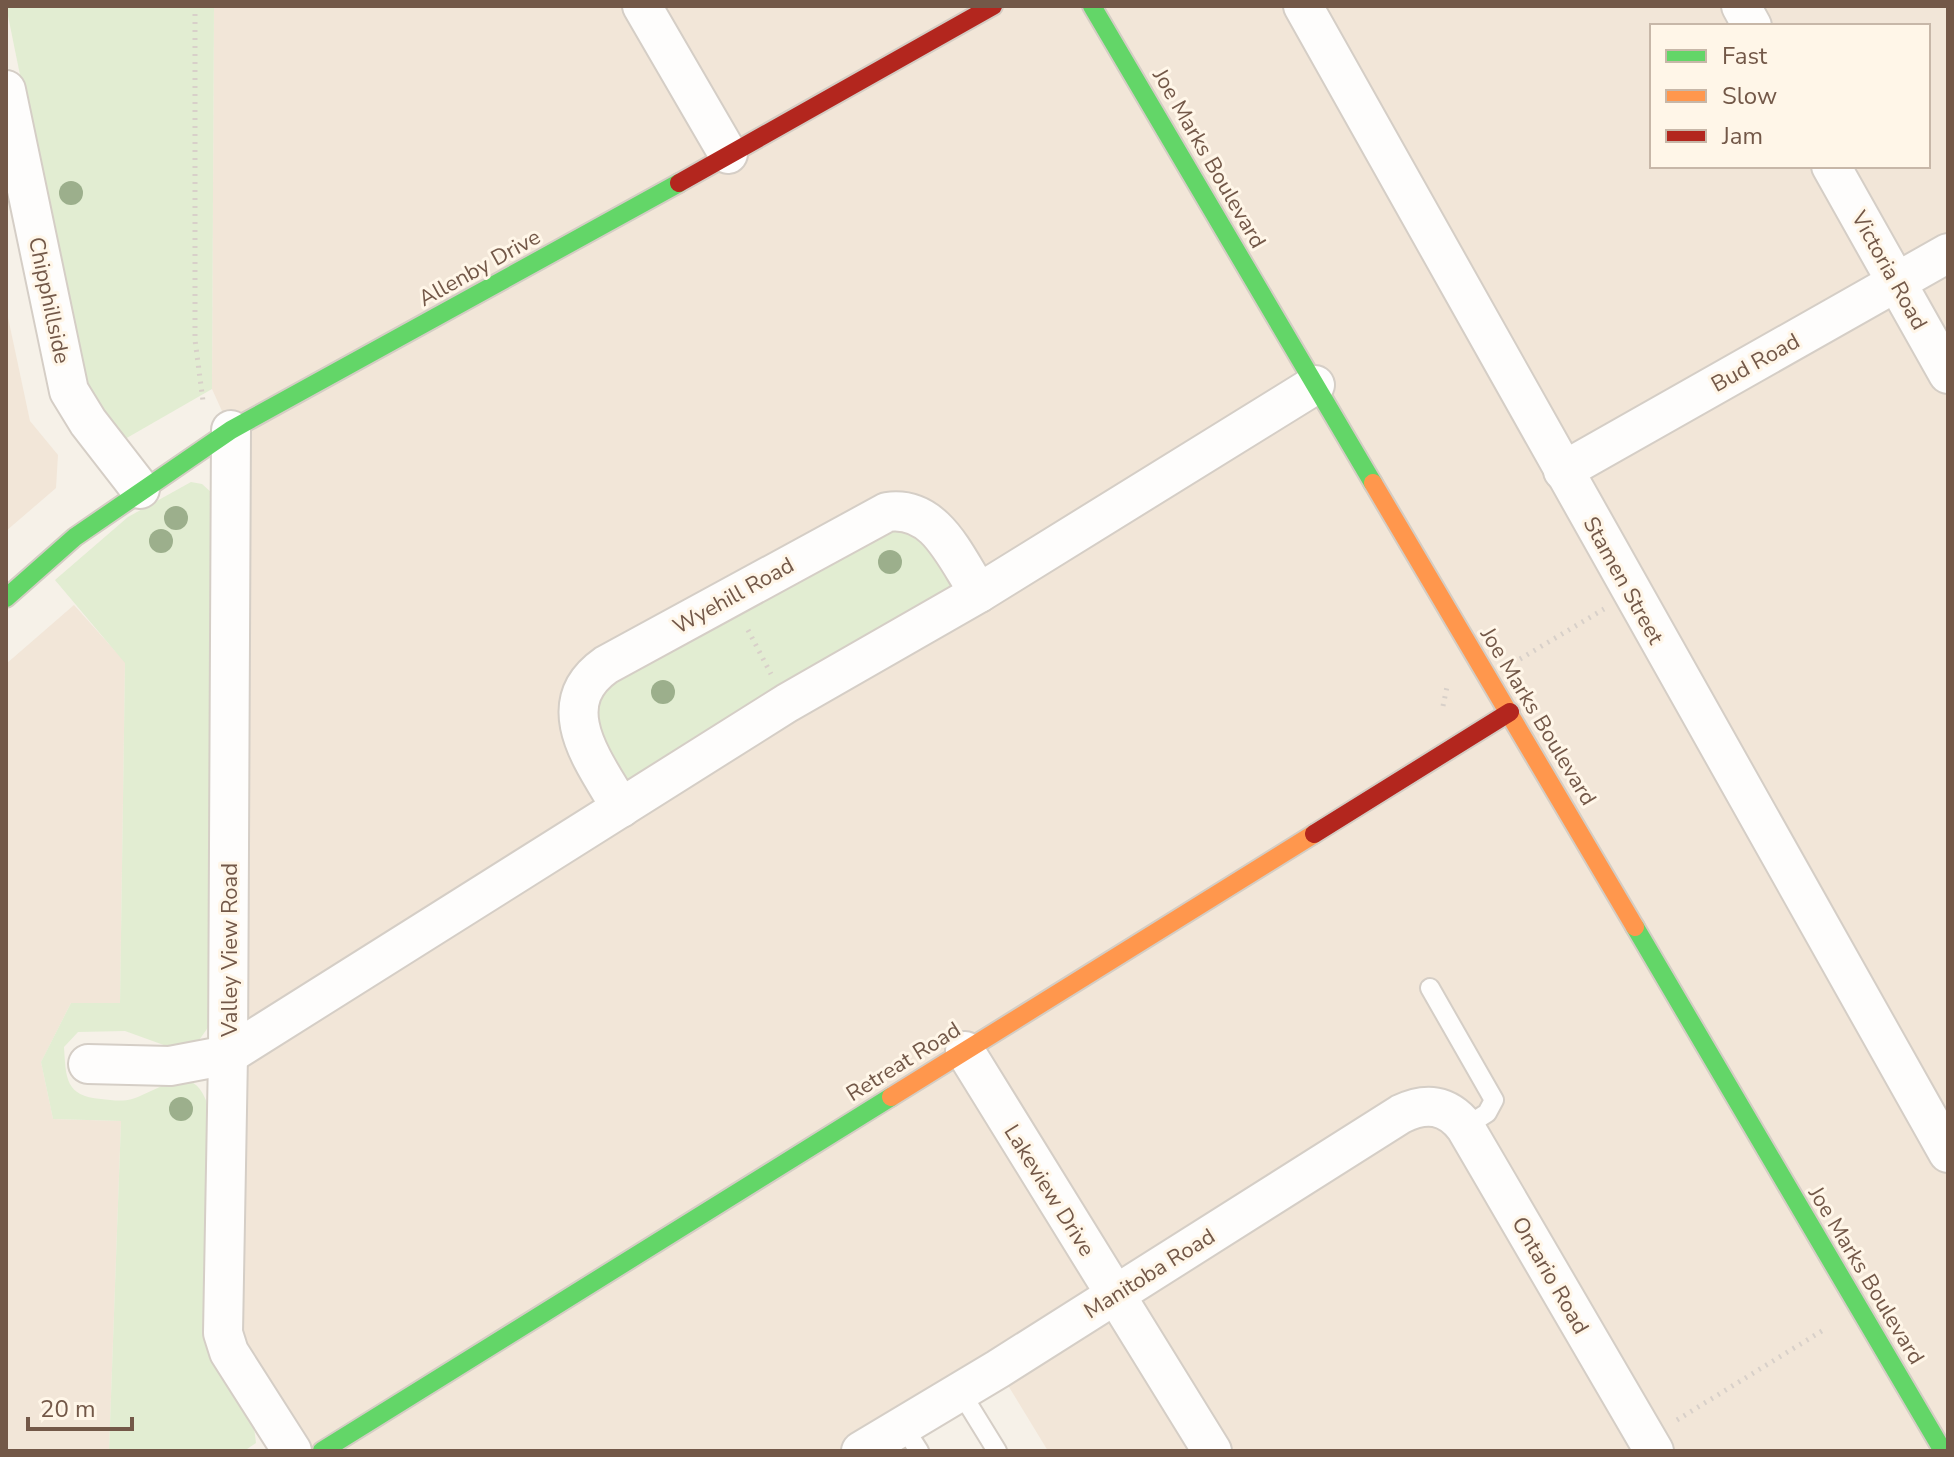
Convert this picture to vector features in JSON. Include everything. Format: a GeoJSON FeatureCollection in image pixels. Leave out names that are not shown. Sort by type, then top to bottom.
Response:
{"type":"FeatureCollection","features":[{"type":"Feature","properties":{"kind":"main road","name":"Allenby Drive"},"geometry":{"type":"LineString","coordinates":[[6,598],[75,537],[140,489],[231,430],[993,6]]}},
{"type":"Feature","properties":{"kind":"main road","name":"Joe Marks Boulevard"},"geometry":{"type":"LineString","coordinates":[[1092,6],[1943,1451]]}},
{"type":"Feature","properties":{"kind":"main road","name":"Retreat Road"},"geometry":{"type":"LineString","coordinates":[[322,1451],[1510,712]]}},
{"type":"Feature","properties":{"kind":"street"},"geometry":{"type":"LineString","coordinates":[[642,6],[728,154]]}},
{"type":"Feature","properties":{"kind":"street","name":"Stamen Street"},"geometry":{"type":"LineString","coordinates":[[1303,6],[1948,1153]]}},
{"type":"Feature","properties":{"kind":"street"},"geometry":{"type":"LineString","coordinates":[[1741,6],[1751,24]]}},
{"type":"Feature","properties":{"kind":"street","name":"Chipphillside"},"geometry":{"type":"LineString","coordinates":[[6,90],[69,391],[88,422],[140,489]]}},
{"type":"Feature","properties":{"kind":"street","name":"Victoria Road"},"geometry":{"type":"LineString","coordinates":[[1832,168],[1948,374]]}},
{"type":"Feature","properties":{"kind":"street","name":"Bud Road"},"geometry":{"type":"LineString","coordinates":[[1563,471],[1948,253]]}},
{"type":"Feature","properties":{"kind":"street"},"geometry":{"type":"LineString","coordinates":[[88,1064],[170,1066],[228,1055],[787,703],[979,593],[1315,385]]}},
{"type":"Feature","properties":{"kind":"street","name":"Valley View Road"},"geometry":{"type":"LineString","coordinates":[[231,430],[228,1055],[223,1333],[229,1352],[292,1451]]}},
{"type":"Feature","properties":{"kind":"street","name":"Wyehill Road"},"geometry":{"type":"LineString","coordinates":[[621,808],[578,730],[580,703],[606,665],[880,514],[905,510],[917,513],[938,531],[979,593]]}},
{"type":"Feature","properties":{"kind":"street","name":"Lakeview Drive"},"geometry":{"type":"LineString","coordinates":[[965,1051],[1212,1451]]}},
{"type":"Feature","properties":{"kind":"street","name":"Manitoba Road"},"geometry":{"type":"LineString","coordinates":[[861,1451],[911,1438],[960,1391],[1401,1114],[1423,1106],[1453,1117]]}},
{"type":"Feature","properties":{"kind":"street","name":"Ontario Road"},"geometry":{"type":"LineString","coordinates":[[1453,1117],[1650,1445]]}},
{"type":"Feature","properties":{"kind":"lane"},"geometry":{"type":"LineString","coordinates":[[1430,988],[1494,1100],[1487,1113],[1453,1117]]}},
{"type":"Feature","properties":{"kind":"lane"},"geometry":{"type":"LineString","coordinates":[[960,1391],[997,1451]]}},
{"type":"Feature","properties":{"kind":"path"},"geometry":{"type":"LineString","coordinates":[[195,6],[195,340],[203,401]]}},
{"type":"Feature","properties":{"kind":"path"},"geometry":{"type":"LineString","coordinates":[[1512,664],[1631,593]]}},
{"type":"Feature","properties":{"kind":"path"},"geometry":{"type":"LineString","coordinates":[[730,597],[787,703]]}},
{"type":"Feature","properties":{"kind":"path"},"geometry":{"type":"LineString","coordinates":[[1650,1445],[1833,1324]]}},
{"type":"Feature","properties":{"kind":"shaded area"},"geometry":{"type":"Polygon","coordinates":[[[214,6],[1948,6],[1948,1451],[1048,1451],[998,1369],[871,1451],[292,1451],[238,1367],[231,431],[212,389],[214,6]]]}},
{"type":"Feature","properties":{"kind":"shaded area"},"geometry":{"type":"Polygon","coordinates":[[[6,308],[30,421],[58,455],[56,488],[6,531],[6,308]]]}},
{"type":"Feature","properties":{"kind":"shaded area"},"geometry":{"type":"Polygon","coordinates":[[[74,605],[125,662],[120,1004],[71,1003],[41,1062],[53,1119],[121,1121],[109,1451],[6,1451],[6,664],[74,605]]]}},
{"type":"Feature","properties":{"kind":"green space"},"geometry":{"type":"Polygon","coordinates":[[[6,6],[214,6],[212,389],[125,439],[85,395],[6,6]]]}},
{"type":"Feature","properties":{"kind":"green space"},"geometry":{"type":"Polygon","coordinates":[[[191,482],[202,484],[213,494],[209,1026],[197,1043],[172,1048],[125,1031],[78,1032],[64,1047],[70,1084],[80,1094],[89,1097],[128,1100],[185,1080],[194,1083],[202,1092],[208,1106],[206,1329],[254,1427],[256,1443],[244,1451],[109,1451],[121,1121],[53,1119],[41,1062],[71,1003],[120,1003],[125,663],[55,580],[128,517],[191,482]]]}},
{"type":"Feature","properties":{"kind":"green space"},"geometry":{"type":"Polygon","coordinates":[[[917,508],[983,585],[620,804],[586,699],[603,668],[917,508]]]}},
{"type":"Feature","properties":{"kind":"traffic: fast"},"geometry":{"type":"LineString","coordinates":[[1092,6],[1373,483]]}},
{"type":"Feature","properties":{"kind":"traffic: fast"},"geometry":{"type":"LineString","coordinates":[[6,598],[75,537],[231,430],[679,183]]}},
{"type":"Feature","properties":{"kind":"traffic: fast"},"geometry":{"type":"LineString","coordinates":[[1635,927],[1943,1451]]}},
{"type":"Feature","properties":{"kind":"traffic: fast"},"geometry":{"type":"LineString","coordinates":[[322,1451],[891,1097]]}},
{"type":"Feature","properties":{"kind":"traffic: slow"},"geometry":{"type":"LineString","coordinates":[[1373,483],[1635,927]]}},
{"type":"Feature","properties":{"kind":"traffic: slow"},"geometry":{"type":"LineString","coordinates":[[891,1097],[1314,834]]}},
{"type":"Feature","properties":{"kind":"traffic: jam"},"geometry":{"type":"LineString","coordinates":[[679,183],[993,6]]}},
{"type":"Feature","properties":{"kind":"traffic: jam"},"geometry":{"type":"LineString","coordinates":[[1314,834],[1510,712]]}}]}
